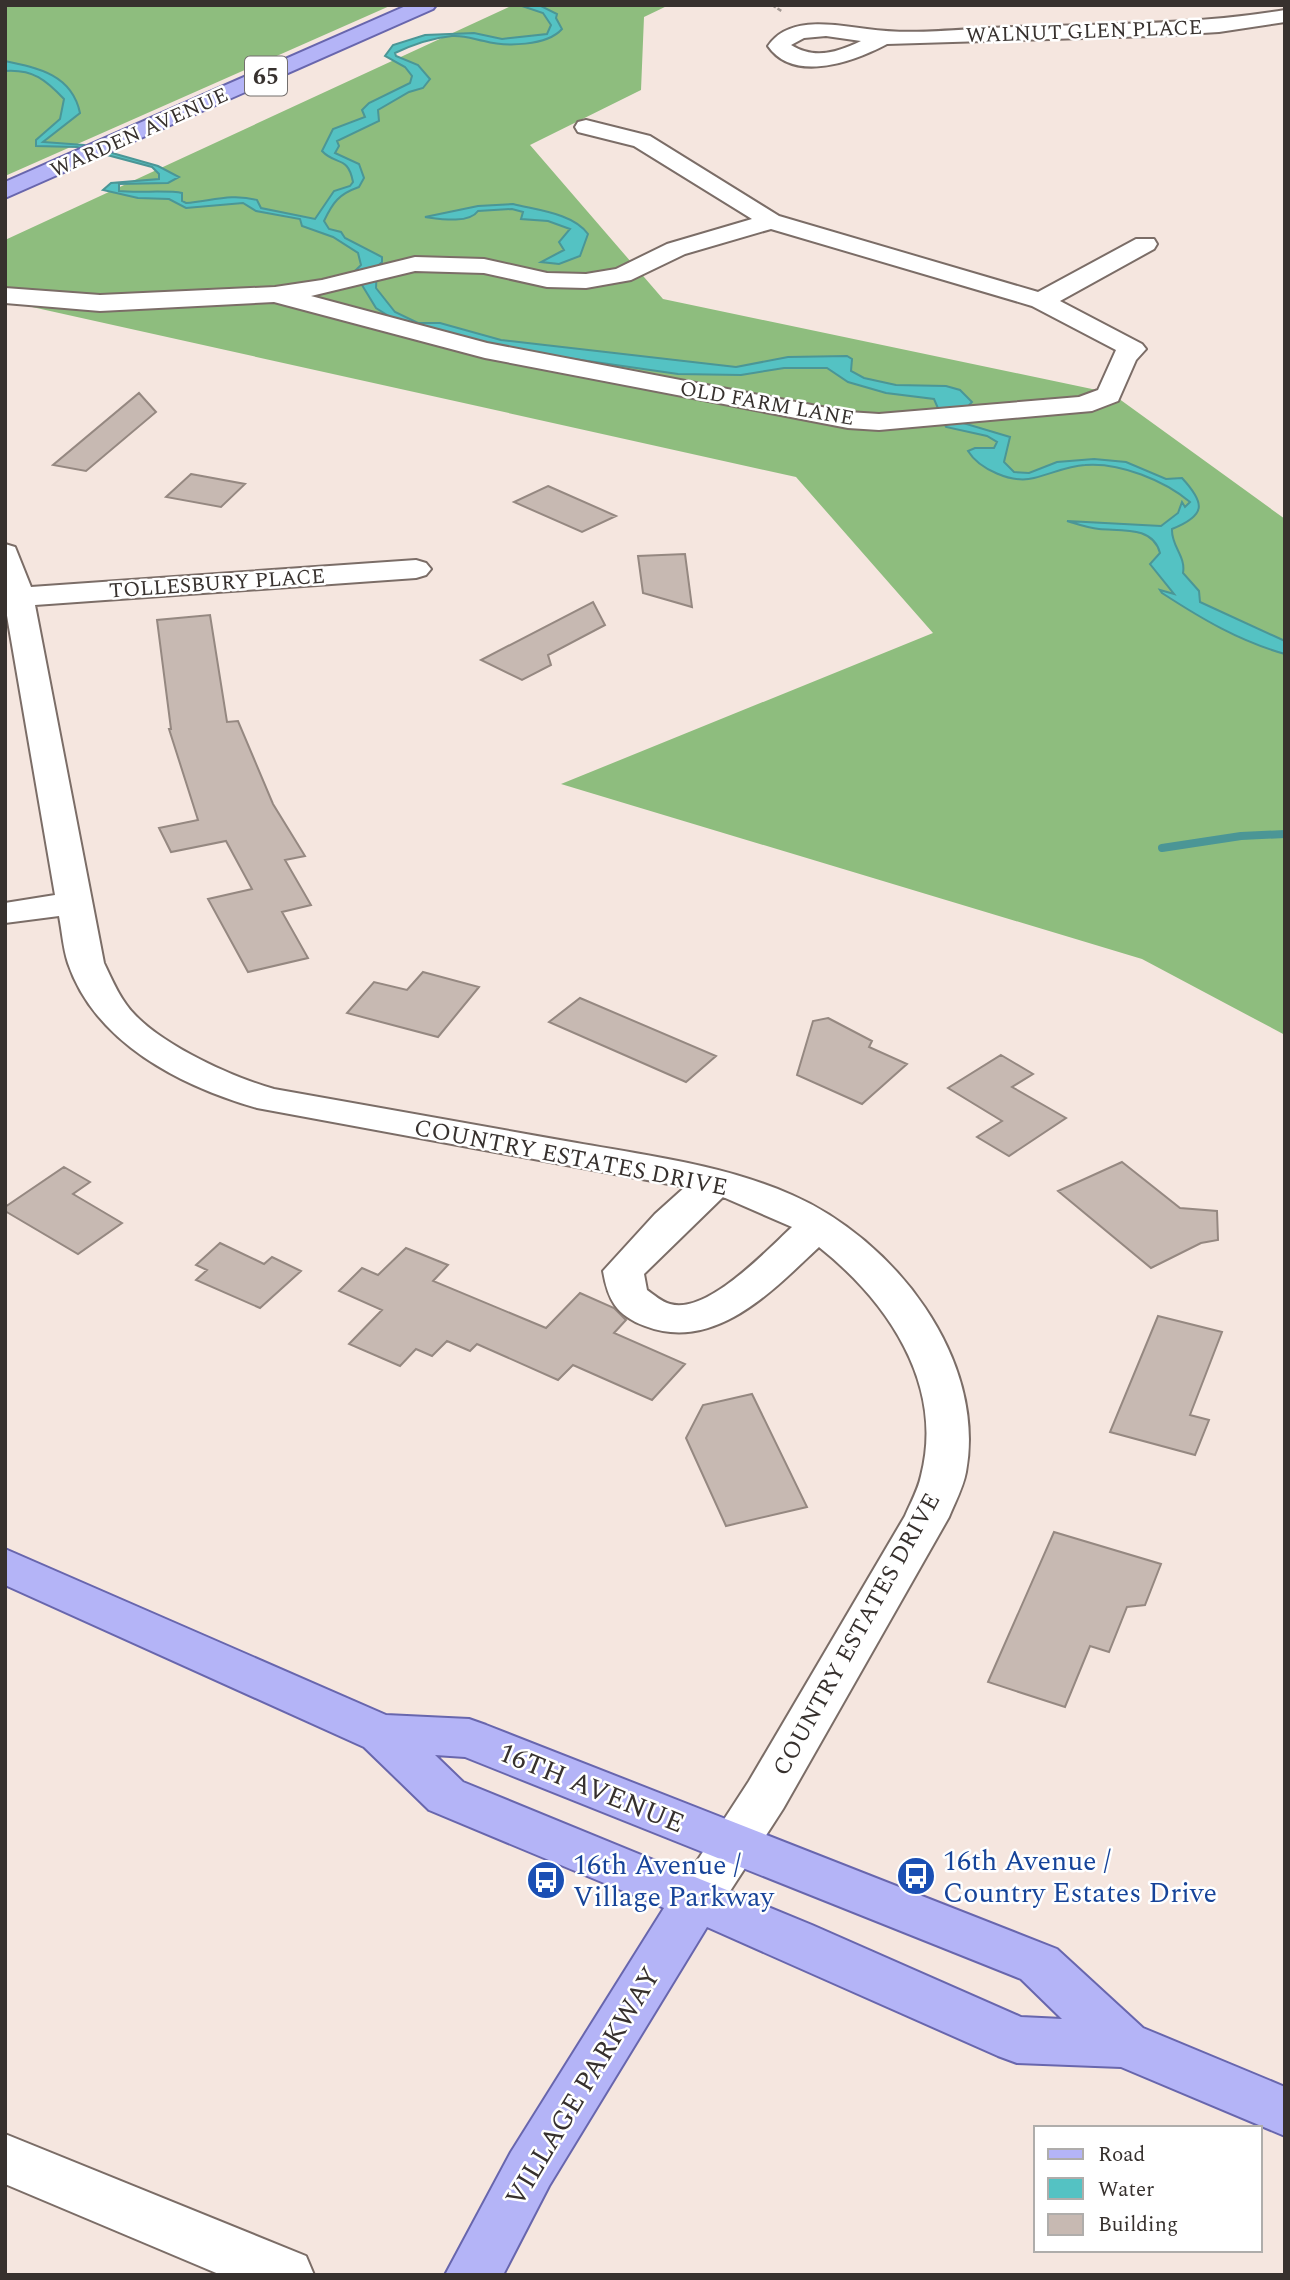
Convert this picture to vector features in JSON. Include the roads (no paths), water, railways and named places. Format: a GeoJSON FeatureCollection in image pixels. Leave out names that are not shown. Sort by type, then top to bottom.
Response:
{"type":"FeatureCollection","features":[{"type":"Feature","properties":{"kind":"main road","name":"WARDEN AVENUE"},"geometry":{"type":"LineString","coordinates":[[5,191],[426,5]]}},
{"type":"Feature","properties":{"kind":"main road","name":"16TH AVENUE"},"geometry":{"type":"LineString","coordinates":[[5,1566],[381,1734],[446,1797],[794,1940],[1017,2040],[1124,2044]]}},
{"type":"Feature","properties":{"kind":"main road","name":"16TH AVENUE"},"geometry":{"type":"LineString","coordinates":[[381,1734],[469,1738],[1039,1964],[1124,2044],[1285,2112]]}},
{"type":"Feature","properties":{"kind":"main road","name":"VILLAGE PARKWAY"},"geometry":{"type":"LineString","coordinates":[[473,2275],[530,2169],[696,1901]]}},
{"type":"Feature","properties":{"kind":"street","name":"WALNUT GLEN PLACE"},"geometry":{"type":"LineString","coordinates":[[883,37],[1197,29],[1285,16]]}},
{"type":"Feature","properties":{"kind":"street"},"geometry":{"type":"LineString","coordinates":[[586,127],[642,141],[771,221],[1041,301],[1145,244]]}},
{"type":"Feature","properties":{"kind":"street"},"geometry":{"type":"LineString","coordinates":[[5,295],[100,303],[267,292],[275,294],[322,287],[415,264],[484,266],[547,280],[586,281],[622,275],[676,249],[771,221]]}},
{"type":"Feature","properties":{"kind":"street","name":"OLD FARM LANE"},"geometry":{"type":"LineString","coordinates":[[275,294],[485,350],[848,420],[879,422],[1068,407],[1108,396],[1124,357],[1133,349],[1041,301]]}},
{"type":"Feature","properties":{"kind":"street","name":"COUNTRY ESTATES DRIVE"},"geometry":{"type":"LineString","coordinates":[[5,553],[19,597],[86,963],[121,1022],[172,1059],[228,1087],[311,1109],[717,1181],[759,1195],[817,1226],[870,1270],[916,1331],[940,1377],[944,1472],[927,1517],[766,1795],[696,1901]]}},
{"type":"Feature","properties":{"kind":"street","name":"TOLLESBURY PLACE"},"geometry":{"type":"LineString","coordinates":[[19,597],[416,569]]}},
{"type":"Feature","properties":{"kind":"street"},"geometry":{"type":"LineString","coordinates":[[5,913],[74,903]]}},
{"type":"Feature","properties":{"kind":"street"},"geometry":{"type":"LineString","coordinates":[[717,1181],[669,1223],[623,1271],[628,1296],[651,1313],[672,1320],[692,1319],[712,1312],[745,1291],[817,1226]]}},
{"type":"Feature","properties":{"kind":"street"},"geometry":{"type":"LineString","coordinates":[[5,2158],[286,2275]]}},
{"type":"Feature","properties":{"kind":"water"},"geometry":{"type":"Polygon","coordinates":[[[519,5],[539,5],[557,14],[556,18],[562,29],[547,39],[526,44],[493,43],[452,36],[423,42],[395,53],[396,56],[418,65],[430,79],[423,88],[409,92],[378,110],[379,121],[337,141],[339,146],[335,153],[359,164],[364,178],[359,187],[337,200],[324,221],[329,229],[341,232],[345,238],[382,257],[382,262],[377,267],[376,288],[395,312],[418,323],[440,323],[501,340],[736,367],[788,357],[847,356],[852,359],[851,371],[864,378],[896,385],[946,386],[960,390],[972,402],[962,413],[963,423],[1010,437],[1004,462],[1014,472],[1029,473],[1057,462],[1094,459],[1126,462],[1166,479],[1182,478],[1195,495],[1199,508],[1192,519],[1172,529],[1183,573],[1199,591],[1200,602],[1285,641],[1285,654],[1252,643],[1221,628],[1162,593],[1160,590],[1174,594],[1150,564],[1160,553],[1151,538],[1127,530],[1095,528],[1067,521],[1161,526],[1178,513],[1182,502],[1185,507],[1190,502],[1155,480],[1127,470],[1099,465],[1072,467],[1025,479],[997,474],[980,464],[968,451],[975,448],[994,448],[997,442],[987,436],[946,427],[934,399],[886,393],[848,382],[827,368],[784,368],[741,375],[678,374],[505,349],[395,320],[376,308],[354,272],[361,265],[358,253],[333,237],[302,226],[300,219],[256,211],[243,203],[186,208],[169,199],[138,198],[103,190],[111,183],[159,179],[159,174],[152,167],[77,147],[36,146],[36,140],[60,119],[64,99],[38,77],[23,72],[5,71],[5,61],[52,75],[70,90],[76,100],[80,113],[43,142],[84,145],[158,166],[179,177],[168,183],[119,184],[119,191],[182,193],[182,201],[186,203],[230,197],[248,198],[257,200],[261,208],[315,219],[334,191],[350,186],[353,182],[345,164],[322,151],[333,129],[365,117],[362,110],[369,103],[410,83],[412,76],[405,67],[385,56],[393,45],[425,35],[474,33],[502,39],[547,34],[551,25],[543,13],[519,5]]]}},
{"type":"Feature","properties":{"kind":"water"},"geometry":{"type":"Polygon","coordinates":[[[513,204],[554,213],[581,227],[588,234],[580,256],[559,264],[541,262],[564,250],[559,242],[570,229],[548,221],[521,219],[523,212],[512,209],[478,211],[461,219],[425,217],[478,206],[513,204]]]}},
{"type":"Feature","properties":{"kind":"waterway"},"geometry":{"type":"LineString","coordinates":[[1162,848],[1241,836],[1285,834]]}},
{"type":"Feature","properties":{"kind":"place","name":"16th Avenue / Country Estates Drive"},"geometry":{"type":"Point","coordinates":[916,1876]}},
{"type":"Feature","properties":{"kind":"place","name":"16th Avenue / Village Parkway"},"geometry":{"type":"Point","coordinates":[546,1880]}}]}
